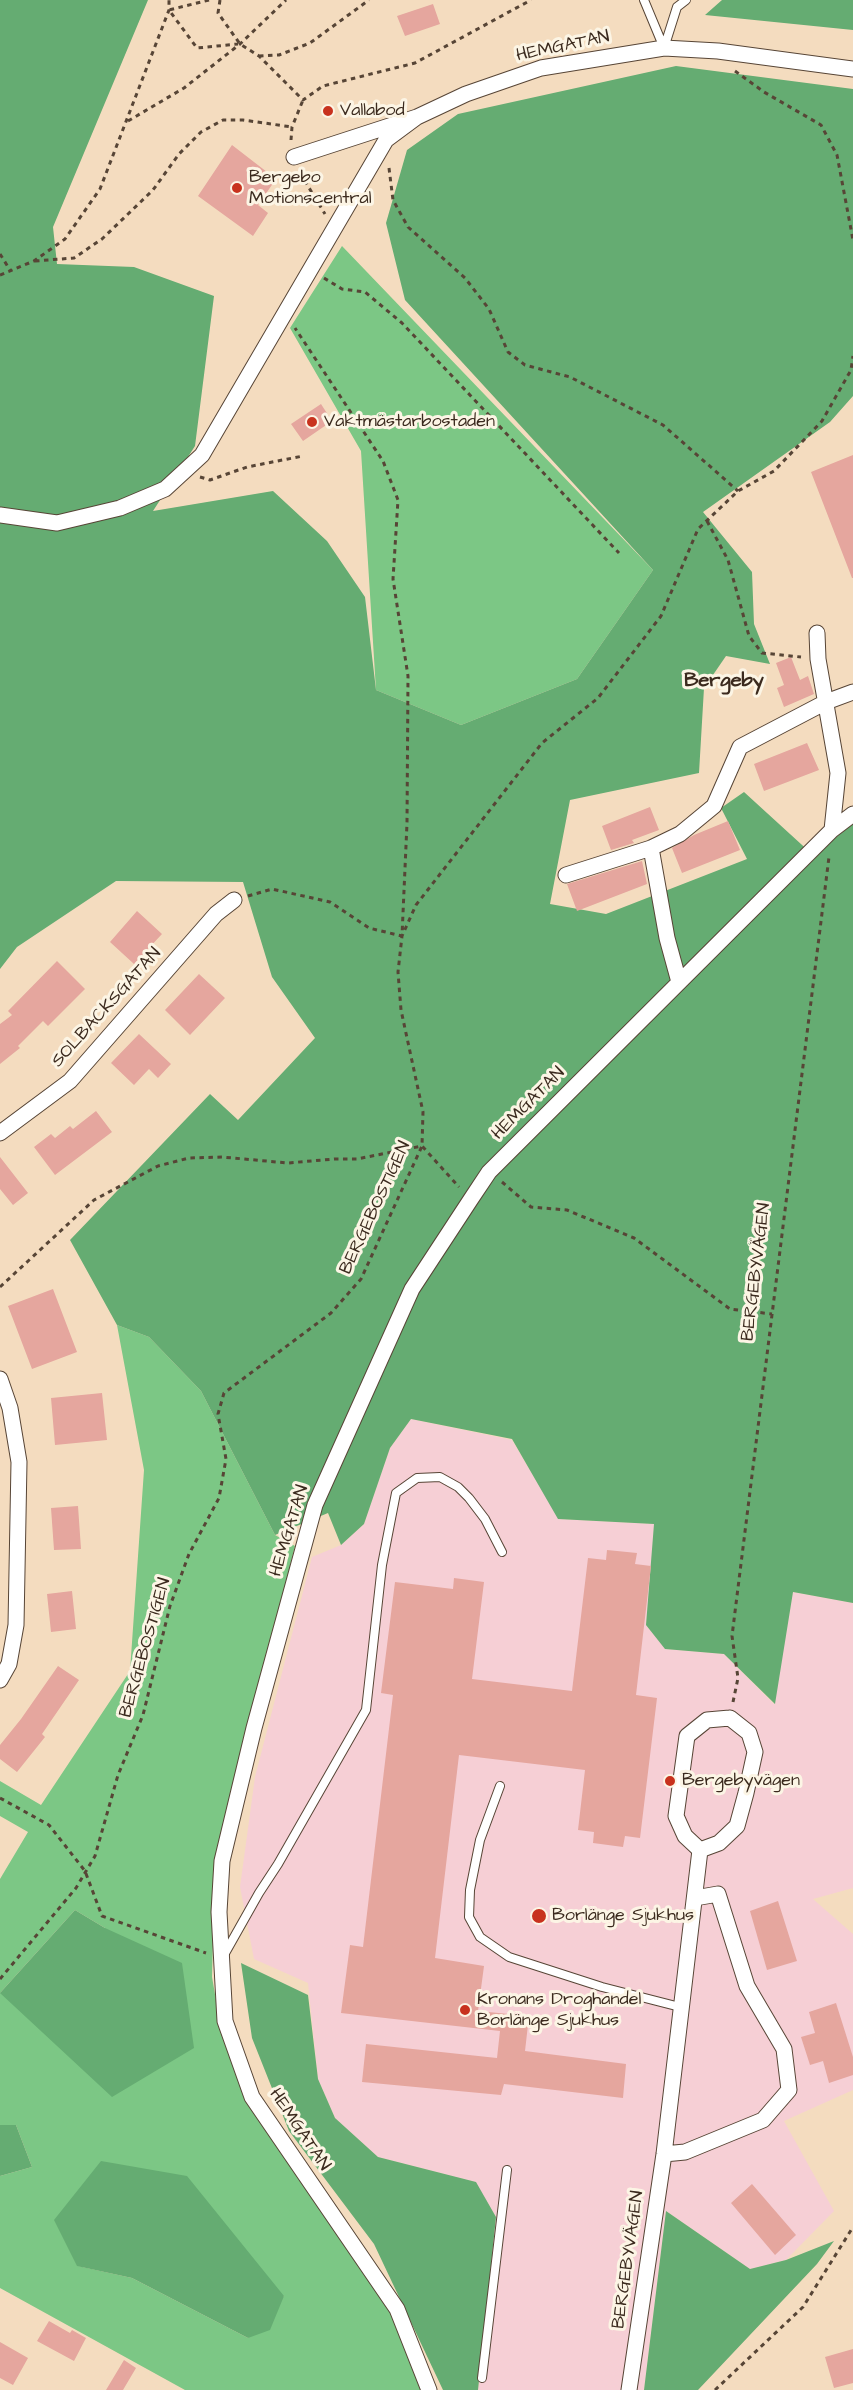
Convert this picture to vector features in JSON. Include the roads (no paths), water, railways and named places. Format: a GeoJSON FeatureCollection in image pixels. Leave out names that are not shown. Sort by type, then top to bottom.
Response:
{"type":"FeatureCollection","features":[{"type":"Feature","properties":{"kind":"street","name":"HEMGATAN"},"geometry":{"type":"LineString","coordinates":[[296,164],[417,117],[466,94],[541,68],[664,48],[718,51],[853,69]]}},
{"type":"Feature","properties":{"kind":"street"},"geometry":{"type":"LineString","coordinates":[[0,515],[57,523],[120,508],[165,489],[202,455],[386,140],[417,117]]}},
{"type":"Feature","properties":{"kind":"street"},"geometry":{"type":"LineString","coordinates":[[817,633],[818,659],[838,772],[832,830]]}},
{"type":"Feature","properties":{"kind":"street"},"geometry":{"type":"LineString","coordinates":[[566,874],[651,848],[680,834],[714,806],[740,747],[826,702],[853,692]]}},
{"type":"Feature","properties":{"kind":"street","name":"HEMGATAN"},"geometry":{"type":"LineString","coordinates":[[429,2390],[397,2308],[252,2097],[225,2020],[219,1912],[222,1861],[254,1728],[315,1505],[412,1289],[489,1172],[832,830],[853,814]]}},
{"type":"Feature","properties":{"kind":"street"},"geometry":{"type":"LineString","coordinates":[[651,848],[667,938],[679,982]]}},
{"type":"Feature","properties":{"kind":"street","name":"SOLBACKSGATAN"},"geometry":{"type":"LineString","coordinates":[[0,1133],[70,1081],[216,914],[234,900]]}},
{"type":"Feature","properties":{"kind":"street"},"geometry":{"type":"LineString","coordinates":[[0,1379],[10,1408],[19,1462],[16,1625],[9,1664],[0,1680]]}},
{"type":"Feature","properties":{"kind":"street"},"geometry":{"type":"LineString","coordinates":[[730,1718],[749,1733],[755,1752],[737,1826],[719,1844],[700,1850],[685,1836],[676,1816],[687,1736],[708,1720],[730,1718]]}},
{"type":"Feature","properties":{"kind":"street","name":"BERGEBYVÄGEN"},"geometry":{"type":"LineString","coordinates":[[629,2390],[663,2154],[700,1850]]}},
{"type":"Feature","properties":{"kind":"street"},"geometry":{"type":"LineString","coordinates":[[663,2154],[685,2152],[763,2120],[789,2090],[784,2049],[747,1986],[718,1894],[695,1898]]}},
{"type":"Feature","properties":{"kind":"lane"},"geometry":{"type":"LineString","coordinates":[[644,0],[664,48]]}},
{"type":"Feature","properties":{"kind":"lane"},"geometry":{"type":"LineString","coordinates":[[664,48],[677,7],[686,0]]}},
{"type":"Feature","properties":{"kind":"lane"},"geometry":{"type":"LineString","coordinates":[[221,1959],[366,1710],[382,1565],[396,1493],[417,1478],[440,1477],[458,1487],[485,1519],[502,1552]]}},
{"type":"Feature","properties":{"kind":"lane"},"geometry":{"type":"LineString","coordinates":[[500,1786],[480,1840],[470,1890],[469,1917],[480,1937],[509,1957],[602,1987],[680,2007]]}},
{"type":"Feature","properties":{"kind":"lane"},"geometry":{"type":"LineString","coordinates":[[482,2378],[507,2170]]}},
{"type":"Feature","properties":{"kind":"place","name":"Vallabod"},"geometry":{"type":"Point","coordinates":[328,111]}},
{"type":"Feature","properties":{"kind":"place","name":"Bergebo Motionscentral"},"geometry":{"type":"Point","coordinates":[237,188]}},
{"type":"Feature","properties":{"kind":"place","name":"Vaktmästarbostaden"},"geometry":{"type":"Point","coordinates":[312,422]}},
{"type":"Feature","properties":{"kind":"place","name":"Bergebyvägen"},"geometry":{"type":"Point","coordinates":[670,1781]}},
{"type":"Feature","properties":{"kind":"place","name":"Borlänge Sjukhus"},"geometry":{"type":"Point","coordinates":[539,1916]}},
{"type":"Feature","properties":{"kind":"place","name":"Kronans Droghandel Borlänge Sjukhus"},"geometry":{"type":"Point","coordinates":[465,2010]}},
{"type":"Feature","properties":{"kind":"district","name":"Bergeby"},"geometry":{"type":"Point","coordinates":[724,682]}}]}
